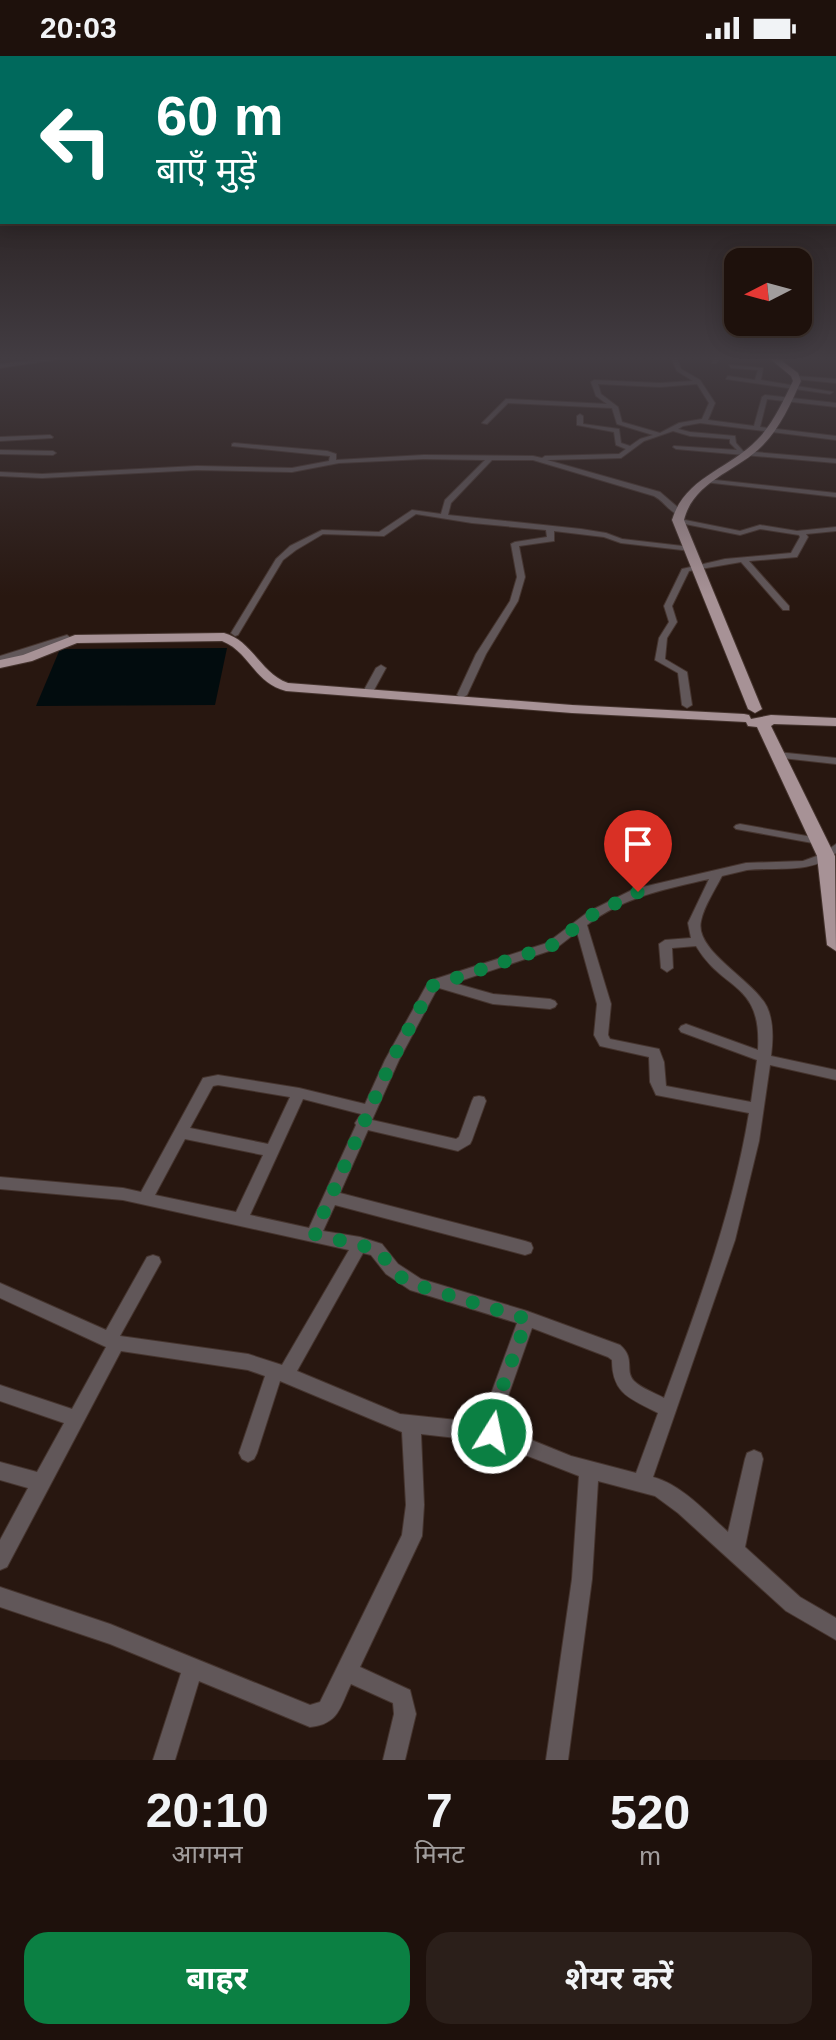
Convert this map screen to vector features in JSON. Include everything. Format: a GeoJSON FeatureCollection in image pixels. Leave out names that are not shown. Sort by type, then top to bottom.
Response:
{"type":"FeatureCollection","features":[{"type":"Feature","properties":{"kind":"main road"},"geometry":{"type":"LineString","coordinates":[[764,438],[686,498],[678,516],[758,716],[827,848],[833,881],[836,945]]}},
{"type":"Feature","properties":{"kind":"main road"},"geometry":{"type":"LineString","coordinates":[[0,663],[27,658],[65,640],[235,633],[243,637],[277,681],[566,704],[836,720]]}},
{"type":"Feature","properties":{"kind":"main road"},"geometry":{"type":"LineString","coordinates":[[65,640],[224,637],[235,640],[273,684],[295,688],[572,709],[758,716]]}},
{"type":"Feature","properties":{"kind":"street"},"geometry":{"type":"LineString","coordinates":[[0,439],[37,438]]}},
{"type":"Feature","properties":{"kind":"street"},"geometry":{"type":"LineString","coordinates":[[617,438],[618,444],[631,448]]}},
{"type":"Feature","properties":{"kind":"street"},"geometry":{"type":"LineString","coordinates":[[0,474],[42,476],[86,471],[197,468],[292,470],[332,462],[424,457],[617,456],[624,455],[642,440],[651,438]]}},
{"type":"Feature","properties":{"kind":"street"},"geometry":{"type":"LineString","coordinates":[[733,438],[733,443],[745,451]]}},
{"type":"Feature","properties":{"kind":"street"},"geometry":{"type":"LineString","coordinates":[[234,445],[327,453],[334,455],[332,462]]}},
{"type":"Feature","properties":{"kind":"street"},"geometry":{"type":"LineString","coordinates":[[676,447],[836,461]]}},
{"type":"Feature","properties":{"kind":"street"},"geometry":{"type":"LineString","coordinates":[[0,452],[53,453]]}},
{"type":"Feature","properties":{"kind":"street"},"geometry":{"type":"LineString","coordinates":[[444,515],[448,502],[490,458]]}},
{"type":"Feature","properties":{"kind":"street"},"geometry":{"type":"LineString","coordinates":[[538,458],[661,496],[678,516],[734,533],[760,527],[802,533],[836,529]]}},
{"type":"Feature","properties":{"kind":"street"},"geometry":{"type":"LineString","coordinates":[[706,481],[836,495]]}},
{"type":"Feature","properties":{"kind":"street"},"geometry":{"type":"LineString","coordinates":[[235,633],[280,559],[306,541],[325,532],[381,534],[415,512],[472,521],[550,527],[606,535],[621,541],[691,549]]}},
{"type":"Feature","properties":{"kind":"street"},"geometry":{"type":"LineString","coordinates":[[462,695],[481,654],[514,601],[521,577],[515,544],[551,539],[550,527]]}},
{"type":"Feature","properties":{"kind":"street"},"geometry":{"type":"LineString","coordinates":[[687,705],[682,672],[662,662],[660,652],[663,638],[673,622],[668,606],[686,569],[743,559],[794,555],[804,537],[802,533]]}},
{"type":"Feature","properties":{"kind":"street"},"geometry":{"type":"LineString","coordinates":[[743,559],[786,608]]}},
{"type":"Feature","properties":{"kind":"street"},"geometry":{"type":"LineString","coordinates":[[369,690],[381,668]]}},
{"type":"Feature","properties":{"kind":"street"},"geometry":{"type":"LineString","coordinates":[[777,755],[836,761]]}},
{"type":"Feature","properties":{"kind":"street"},"geometry":{"type":"LineString","coordinates":[[740,827],[827,848]]}},
{"type":"Feature","properties":{"kind":"street"},"geometry":{"type":"LineString","coordinates":[[314,1234],[365,1117],[426,994],[437,983],[538,951],[610,904],[638,892],[746,867],[804,864],[827,848]]}},
{"type":"Feature","properties":{"kind":"street"},"geometry":{"type":"LineString","coordinates":[[642,1482],[736,1207],[751,1154],[758,1109],[764,1058],[762,1010],[739,980],[698,942],[694,923],[716,876]]}},
{"type":"Feature","properties":{"kind":"street"},"geometry":{"type":"LineString","coordinates":[[581,924],[604,1004],[601,1035],[605,1043],[654,1053],[658,1060],[656,1085],[661,1091],[758,1109]]}},
{"type":"Feature","properties":{"kind":"street"},"geometry":{"type":"LineString","coordinates":[[667,968],[665,944],[698,942]]}},
{"type":"Feature","properties":{"kind":"street"},"geometry":{"type":"LineString","coordinates":[[437,983],[493,999],[550,1004]]}},
{"type":"Feature","properties":{"kind":"street"},"geometry":{"type":"LineString","coordinates":[[686,1029],[764,1058],[836,1075]]}},
{"type":"Feature","properties":{"kind":"street"},"geometry":{"type":"LineString","coordinates":[[145,1199],[204,1085],[212,1080],[299,1093],[458,1145],[465,1140],[479,1101]]}},
{"type":"Feature","properties":{"kind":"street"},"geometry":{"type":"LineString","coordinates":[[240,1220],[299,1093]]}},
{"type":"Feature","properties":{"kind":"street"},"geometry":{"type":"LineString","coordinates":[[180,1132],[272,1151]]}},
{"type":"Feature","properties":{"kind":"street"},"geometry":{"type":"LineString","coordinates":[[0,1183],[123,1194],[376,1249],[402,1278],[416,1285],[527,1319],[614,1351],[621,1357],[621,1373],[628,1387],[667,1409]]}},
{"type":"Feature","properties":{"kind":"street"},"geometry":{"type":"LineString","coordinates":[[330,1197],[525,1248]]}},
{"type":"Feature","properties":{"kind":"street"},"geometry":{"type":"LineString","coordinates":[[248,1453],[280,1373],[334,1293],[360,1244]]}},
{"type":"Feature","properties":{"kind":"street"},"geometry":{"type":"LineString","coordinates":[[0,1560],[76,1419],[153,1262]]}},
{"type":"Feature","properties":{"kind":"street"},"geometry":{"type":"LineString","coordinates":[[0,1290],[113,1342],[220,1356],[280,1373],[386,1419],[411,1425],[492,1433],[589,1471],[659,1488],[685,1506],[793,1604],[836,1630]]}},
{"type":"Feature","properties":{"kind":"street"},"geometry":{"type":"LineString","coordinates":[[492,1433],[497,1402],[527,1319]]}},
{"type":"Feature","properties":{"kind":"street"},"geometry":{"type":"LineString","coordinates":[[0,1393],[76,1419]]}},
{"type":"Feature","properties":{"kind":"street"},"geometry":{"type":"LineString","coordinates":[[0,1597],[110,1634],[310,1716],[321,1715],[328,1710],[348,1672],[412,1536],[415,1505],[411,1425]]}},
{"type":"Feature","properties":{"kind":"street"},"geometry":{"type":"LineString","coordinates":[[734,1551],[754,1459]]}},
{"type":"Feature","properties":{"kind":"street"},"geometry":{"type":"LineString","coordinates":[[0,1471],[42,1483]]}},
{"type":"Feature","properties":{"kind":"street"},"geometry":{"type":"LineString","coordinates":[[557,1760],[582,1579],[589,1471]]}},
{"type":"Feature","properties":{"kind":"street"},"geometry":{"type":"LineString","coordinates":[[164,1760],[192,1670]]}},
{"type":"Feature","properties":{"kind":"street"},"geometry":{"type":"LineString","coordinates":[[348,1672],[403,1697],[405,1714],[394,1760]]}},
{"type":"Feature","properties":{"kind":"shaded area"},"geometry":{"type":"Polygon","coordinates":[[[227,648],[215,705],[36,706],[60,649],[227,648]]]}},
{"type":"Feature","properties":{"kind":"route"},"geometry":{"type":"LineString","coordinates":[[492,1433],[497,1402],[527,1319],[416,1285],[402,1278],[376,1249],[314,1234],[362,1123],[432,986],[478,968],[551,946],[592,915],[638,892]]}}]}
